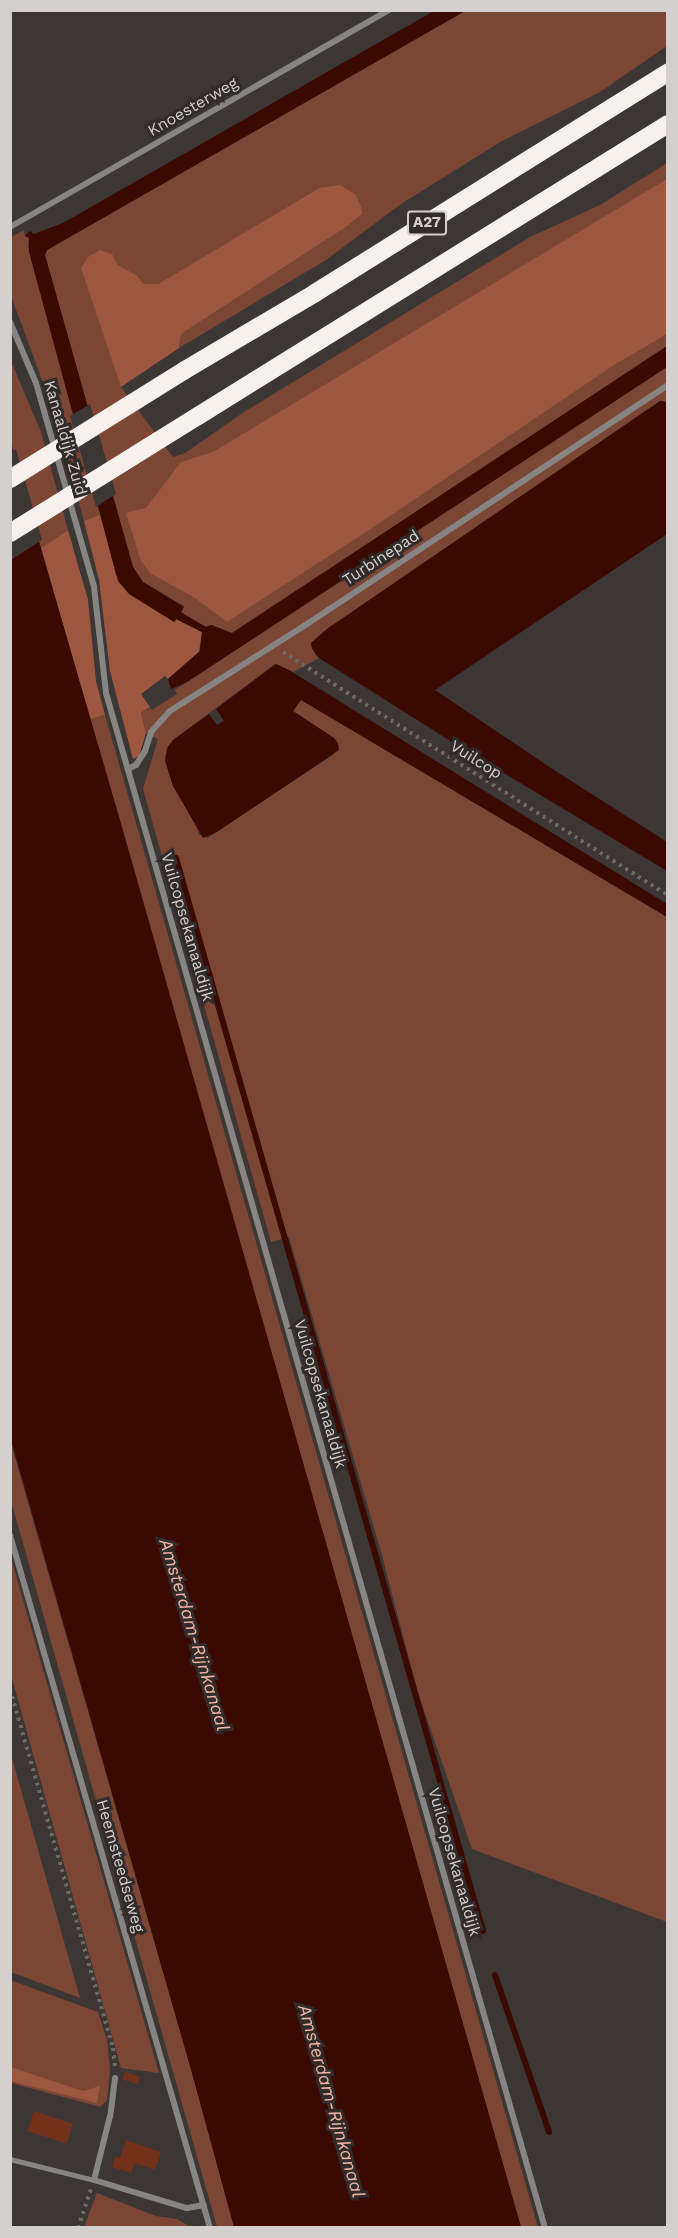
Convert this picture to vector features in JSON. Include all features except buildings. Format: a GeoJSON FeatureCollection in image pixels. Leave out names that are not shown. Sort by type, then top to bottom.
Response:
{"type":"FeatureCollection","features":[{"type":"Feature","properties":{"kind":"highway","name":"A27"},"geometry":{"type":"LineString","coordinates":[[10,479],[185,370],[315,293],[668,72]]}},
{"type":"Feature","properties":{"kind":"highway","name":"A27"},"geometry":{"type":"LineString","coordinates":[[10,533],[668,124]]}},
{"type":"Feature","properties":{"kind":"street","name":"Knoesterweg"},"geometry":{"type":"LineString","coordinates":[[10,227],[389,10]]}},
{"type":"Feature","properties":{"kind":"street","name":"Kanaaldijk Zuid"},"geometry":{"type":"LineString","coordinates":[[10,322],[36,383],[88,565]]}},
{"type":"Feature","properties":{"kind":"street","name":"Turbinepad"},"geometry":{"type":"LineString","coordinates":[[128,769],[136,765],[151,732],[170,711],[668,386]]}},
{"type":"Feature","properties":{"kind":"street","name":"Vuilcopsekanaaldijk"},"geometry":{"type":"LineString","coordinates":[[88,565],[98,612],[106,693],[545,2228]]}},
{"type":"Feature","properties":{"kind":"street","name":"Heemsteedseweg"},"geometry":{"type":"LineString","coordinates":[[10,1535],[210,2228]]}},
{"type":"Feature","properties":{"kind":"street"},"geometry":{"type":"LineString","coordinates":[[115,2078],[110,2116],[94,2180],[188,2208],[204,2205]]}},
{"type":"Feature","properties":{"kind":"lane"},"geometry":{"type":"LineString","coordinates":[[10,2159],[94,2180]]}},
{"type":"Feature","properties":{"kind":"path","name":"Vuilcop"},"geometry":{"type":"LineString","coordinates":[[273,645],[668,895]]}},
{"type":"Feature","properties":{"kind":"path"},"geometry":{"type":"LineString","coordinates":[[10,1689],[113,2048],[115,2078]]}},
{"type":"Feature","properties":{"kind":"path"},"geometry":{"type":"LineString","coordinates":[[78,2228],[94,2180]]}},
{"type":"Feature","properties":{"kind":"shaded area"},"geometry":{"type":"Polygon","coordinates":[[[465,11],[667,11],[667,46],[600,92],[502,141],[401,204],[326,260],[179,348],[181,334],[343,229],[319,188],[158,284],[143,284],[138,276],[118,265],[121,387],[173,457],[185,453],[244,412],[530,237],[600,205],[667,163],[667,346],[232,633],[212,625],[206,627],[181,612],[184,606],[143,582],[133,567],[45,255],[47,250],[465,11]]]}},
{"type":"Feature","properties":{"kind":"shaded area"},"geometry":{"type":"Polygon","coordinates":[[[667,179],[668,332],[662,337],[614,365],[372,528],[227,622],[195,598],[150,573],[141,561],[126,513],[146,508],[181,462],[213,452],[667,179]]]}},
{"type":"Feature","properties":{"kind":"shaded area"},"geometry":{"type":"Polygon","coordinates":[[[340,185],[355,194],[362,214],[343,229],[181,334],[179,348],[121,387],[81,268],[88,257],[100,250],[112,254],[118,265],[138,276],[143,284],[158,284],[319,188],[340,185]]]}},
{"type":"Feature","properties":{"kind":"shaded area"},"geometry":{"type":"Polygon","coordinates":[[[24,230],[25,236],[29,238],[28,246],[101,514],[84,521],[52,407],[11,296],[11,237],[24,230]]]}},
{"type":"Feature","properties":{"kind":"shaded area"},"geometry":{"type":"Polygon","coordinates":[[[10,359],[41,432],[68,530],[41,548],[11,442],[10,359]]]}},
{"type":"Feature","properties":{"kind":"shaded area"},"geometry":{"type":"Polygon","coordinates":[[[667,367],[667,402],[660,401],[327,629],[315,639],[315,655],[319,658],[293,672],[275,664],[173,740],[165,756],[173,786],[195,820],[199,834],[207,838],[333,755],[334,738],[293,711],[301,700],[667,917],[667,1922],[472,1849],[418,1693],[381,1552],[289,1237],[271,1242],[143,789],[158,739],[146,733],[141,713],[150,708],[152,710],[177,694],[175,690],[667,367]]]}},
{"type":"Feature","properties":{"kind":"shaded area"},"geometry":{"type":"Polygon","coordinates":[[[101,514],[116,575],[175,622],[176,619],[202,632],[199,652],[168,679],[165,676],[141,694],[150,707],[141,713],[146,733],[139,756],[133,759],[110,671],[99,580],[84,521],[101,514]]]}},
{"type":"Feature","properties":{"kind":"shaded area"},"geometry":{"type":"Polygon","coordinates":[[[68,530],[88,600],[96,681],[105,715],[90,719],[41,548],[68,530]]]}},
{"type":"Feature","properties":{"kind":"shaded area"},"geometry":{"type":"Polygon","coordinates":[[[105,715],[538,2227],[521,2227],[90,719],[105,715]]]}},
{"type":"Feature","properties":{"kind":"shaded area"},"geometry":{"type":"Polygon","coordinates":[[[10,1440],[234,2227],[217,2227],[11,1501],[10,1440]]]}},
{"type":"Feature","properties":{"kind":"shaded area"},"geometry":{"type":"Polygon","coordinates":[[[10,1558],[159,2073],[121,2068],[11,1675],[10,1558]]]}},
{"type":"Feature","properties":{"kind":"shaded area"},"geometry":{"type":"Polygon","coordinates":[[[10,1751],[39,1853],[80,1998],[11,1972],[10,1751]]]}},
{"type":"Feature","properties":{"kind":"shaded area"},"geometry":{"type":"Polygon","coordinates":[[[10,1980],[98,2012],[107,2040],[110,2070],[107,2101],[100,2107],[11,2083],[10,1980]]]}},
{"type":"Feature","properties":{"kind":"shaded area"},"geometry":{"type":"Polygon","coordinates":[[[10,2067],[83,2091],[100,2086],[97,2103],[11,2081],[10,2067]]]}},
{"type":"Feature","properties":{"kind":"shaded area"},"geometry":{"type":"Polygon","coordinates":[[[97,2193],[156,2216],[177,2219],[191,2227],[84,2227],[97,2193]]]}},
{"type":"Feature","properties":{"kind":"water"},"geometry":{"type":"Polygon","coordinates":[[[434,11],[465,11],[47,250],[45,255],[133,567],[143,582],[184,607],[181,612],[185,615],[206,627],[211,625],[232,633],[667,346],[667,367],[187,682],[171,689],[168,679],[200,651],[202,632],[176,619],[174,622],[129,594],[118,581],[29,252],[29,238],[25,236],[30,231],[34,234],[63,223],[434,11]]]}},
{"type":"Feature","properties":{"kind":"water"},"geometry":{"type":"Polygon","coordinates":[[[660,401],[667,402],[667,534],[435,690],[667,842],[667,871],[452,742],[319,658],[312,649],[311,643],[327,629],[660,401]]]}},
{"type":"Feature","properties":{"kind":"water","name":"Amsterdam-Rijnkanaal"},"geometry":{"type":"Polygon","coordinates":[[[10,442],[521,2227],[234,2227],[11,1440],[10,442]]]}},
{"type":"Feature","properties":{"kind":"water"},"geometry":{"type":"Polygon","coordinates":[[[276,664],[667,904],[667,917],[301,700],[293,711],[334,738],[339,750],[217,832],[203,838],[173,786],[165,761],[167,748],[173,740],[209,714],[217,725],[224,721],[216,709],[276,664]]]}},
{"type":"Feature","properties":{"kind":"pier"},"geometry":{"type":"Polygon","coordinates":[[[90,404],[116,494],[96,507],[70,416],[90,404]]]}},
{"type":"Feature","properties":{"kind":"pier"},"geometry":{"type":"Polygon","coordinates":[[[16,449],[42,540],[11,560],[10,453],[16,449]]]}},
{"type":"Feature","properties":{"kind":"waterway"},"geometry":{"type":"LineString","coordinates":[[176,858],[483,1931]]}},
{"type":"Feature","properties":{"kind":"waterway"},"geometry":{"type":"LineString","coordinates":[[495,1975],[549,2132]]}}]}
